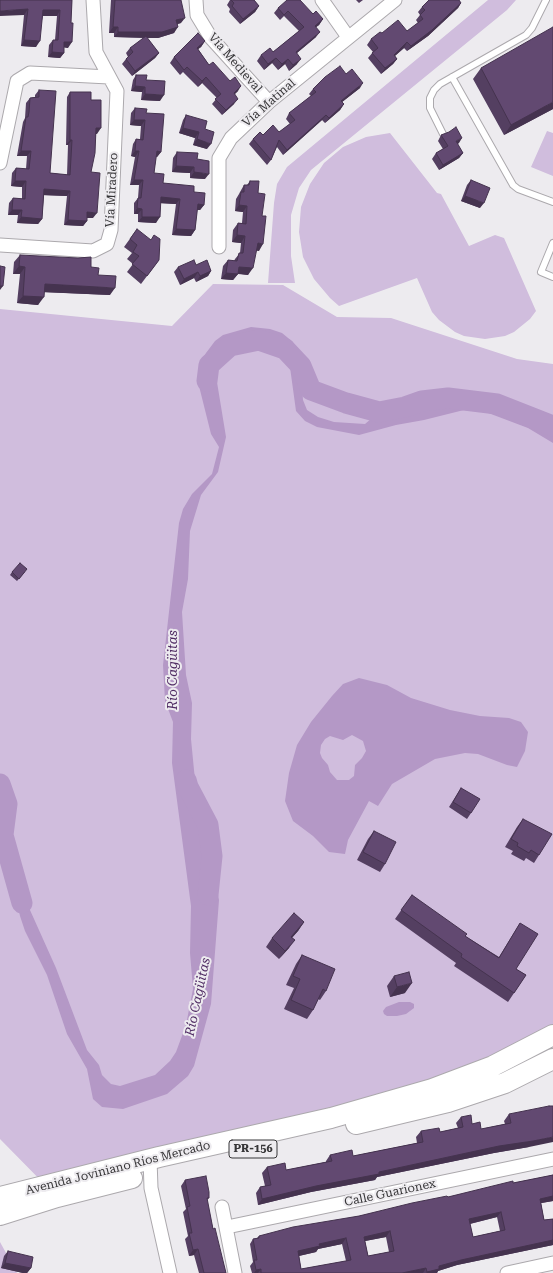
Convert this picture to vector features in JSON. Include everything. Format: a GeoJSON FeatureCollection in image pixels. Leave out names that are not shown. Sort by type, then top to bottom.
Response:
{"type":"FeatureCollection","features":[{"type":"Feature","properties":{"kind":"main road","name":"Avenida Joviniano Ríos Mercado"},"geometry":{"type":"LineString","coordinates":[[0,1215],[151,1166],[331,1118],[432,1089],[493,1066],[553,1035]]}},
{"type":"Feature","properties":{"kind":"main road","name":"Avenida Joviniano Ríos Mercado"},"geometry":{"type":"LineString","coordinates":[[0,1197],[448,1102],[505,1082],[553,1059]]}},
{"type":"Feature","properties":{"kind":"street","name":"Vía Miradero"},"geometry":{"type":"LineString","coordinates":[[0,245],[93,251],[106,244],[111,230],[117,91],[96,52],[93,0]]}},
{"type":"Feature","properties":{"kind":"street","name":"Vía Medieval"},"geometry":{"type":"LineString","coordinates":[[196,0],[197,15],[211,38],[269,102]]}},
{"type":"Feature","properties":{"kind":"street"},"geometry":{"type":"LineString","coordinates":[[322,0],[348,37]]}},
{"type":"Feature","properties":{"kind":"street","name":"Vía Matinal"},"geometry":{"type":"LineString","coordinates":[[219,247],[219,158],[231,138],[269,102],[395,0]]}},
{"type":"Feature","properties":{"kind":"street"},"geometry":{"type":"LineString","coordinates":[[0,163],[17,81],[30,73],[109,77]]}},
{"type":"Feature","properties":{"kind":"street","name":"Calle Guarionex"},"geometry":{"type":"LineString","coordinates":[[227,1227],[553,1159]]}},
{"type":"Feature","properties":{"kind":"street"},"geometry":{"type":"LineString","coordinates":[[151,1166],[151,1188],[170,1273]]}},
{"type":"Feature","properties":{"kind":"street"},"geometry":{"type":"LineString","coordinates":[[222,1207],[235,1273]]}},
{"type":"Feature","properties":{"kind":"street"},"geometry":{"type":"LineString","coordinates":[[507,1273],[553,1263]]}},
{"type":"Feature","properties":{"kind":"lane"},"geometry":{"type":"LineString","coordinates":[[443,134],[430,108],[430,98],[437,86],[526,35],[532,28],[546,0]]}},
{"type":"Feature","properties":{"kind":"lane"},"geometry":{"type":"LineString","coordinates":[[452,77],[513,185],[518,189],[553,202]]}},
{"type":"Feature","properties":{"kind":"lane"},"geometry":{"type":"LineString","coordinates":[[553,244],[541,272],[553,277]]}},
{"type":"Feature","properties":{"kind":"shaded area"},"geometry":{"type":"Polygon","coordinates":[[[488,0],[516,0],[507,10],[311,170],[299,188],[291,215],[291,256],[295,283],[268,283],[274,203],[277,184],[287,167],[488,0]]]}},
{"type":"Feature","properties":{"kind":"shaded area"},"geometry":{"type":"Polygon","coordinates":[[[547,131],[553,133],[553,176],[531,167],[547,131]]]}},
{"type":"Feature","properties":{"kind":"shaded area"},"geometry":{"type":"Polygon","coordinates":[[[390,133],[437,193],[441,194],[469,246],[495,235],[504,238],[536,311],[530,319],[514,332],[505,336],[485,339],[464,336],[455,332],[439,320],[432,312],[417,278],[339,306],[314,279],[303,257],[299,232],[301,207],[310,184],[324,163],[343,147],[366,137],[390,133]]]}},
{"type":"Feature","properties":{"kind":"shaded area"},"geometry":{"type":"Polygon","coordinates":[[[213,284],[283,285],[337,317],[391,318],[517,359],[553,364],[553,1037],[504,1075],[169,1162],[57,1197],[0,1139],[0,309],[172,326],[213,284]]]}},
{"type":"Feature","properties":{"kind":"shaded area"},"geometry":{"type":"Polygon","coordinates":[[[0,1242],[17,1273],[0,1273],[0,1242]]]}},
{"type":"Feature","properties":{"kind":"water"},"geometry":{"type":"Polygon","coordinates":[[[251,327],[270,329],[282,333],[293,342],[302,385],[303,400],[307,410],[318,417],[334,422],[365,424],[378,413],[394,406],[438,403],[468,397],[485,402],[501,401],[516,415],[530,419],[548,418],[553,420],[553,443],[528,428],[483,411],[464,410],[359,435],[317,427],[305,421],[296,411],[289,360],[290,353],[280,342],[252,339],[234,342],[219,354],[216,376],[226,437],[218,472],[201,495],[190,531],[188,579],[182,612],[186,675],[192,703],[191,739],[200,832],[205,852],[214,874],[219,900],[211,1004],[194,1066],[188,1076],[167,1094],[123,1109],[102,1107],[93,1099],[87,1069],[67,1034],[47,975],[25,931],[20,916],[12,877],[18,876],[21,890],[56,968],[87,1050],[99,1065],[102,1075],[111,1084],[120,1086],[155,1075],[170,1061],[176,1052],[186,1025],[193,989],[190,953],[191,906],[172,763],[173,722],[165,701],[163,665],[179,523],[183,509],[192,494],[212,474],[219,447],[211,434],[198,382],[201,363],[215,341],[223,335],[251,327]]]}},
{"type":"Feature","properties":{"kind":"water"},"geometry":{"type":"Polygon","coordinates":[[[359,678],[387,685],[411,698],[450,710],[480,716],[509,718],[521,722],[528,732],[525,751],[517,767],[507,765],[478,754],[465,753],[435,759],[392,784],[378,806],[369,801],[348,840],[345,854],[329,852],[313,836],[293,821],[285,801],[289,773],[297,745],[311,722],[343,684],[359,678]],[[352,735],[343,740],[330,736],[325,739],[321,745],[320,753],[322,758],[328,765],[330,772],[337,780],[349,780],[354,776],[355,765],[366,751],[363,741],[352,735]]]}},
{"type":"Feature","properties":{"kind":"water"},"geometry":{"type":"Polygon","coordinates":[[[399,1002],[410,1002],[414,1004],[414,1008],[406,1014],[397,1016],[387,1016],[384,1014],[383,1011],[386,1007],[399,1002]]]}},
{"type":"Feature","properties":{"kind":"building"},"geometry":{"type":"Polygon","coordinates":[[[0,0],[72,0],[72,42],[64,42],[64,53],[52,52],[53,40],[58,40],[60,10],[43,10],[40,41],[24,40],[28,9],[0,11],[0,0]]]}},
{"type":"Feature","properties":{"kind":"building"},"geometry":{"type":"Polygon","coordinates":[[[115,0],[181,0],[185,18],[176,20],[178,27],[162,32],[118,32],[118,27],[113,27],[115,0]]]}},
{"type":"Feature","properties":{"kind":"building"},"geometry":{"type":"Polygon","coordinates":[[[231,0],[254,0],[259,6],[243,19],[232,6],[234,3],[231,0]]]}},
{"type":"Feature","properties":{"kind":"building"},"geometry":{"type":"Polygon","coordinates":[[[287,0],[300,0],[313,14],[316,11],[323,19],[315,26],[320,32],[296,52],[301,59],[293,65],[288,59],[282,64],[276,58],[268,64],[261,55],[270,48],[273,52],[304,27],[288,11],[284,15],[278,8],[287,0]]]}},
{"type":"Feature","properties":{"kind":"building"},"geometry":{"type":"Polygon","coordinates":[[[429,0],[459,0],[461,3],[432,30],[411,46],[407,42],[394,55],[397,59],[385,68],[372,53],[378,48],[371,39],[380,32],[382,33],[398,20],[407,31],[423,19],[420,15],[425,10],[422,7],[429,0]]]}},
{"type":"Feature","properties":{"kind":"building"},"geometry":{"type":"Polygon","coordinates":[[[553,27],[553,102],[511,125],[481,68],[553,27]]]}},
{"type":"Feature","properties":{"kind":"building"},"geometry":{"type":"Polygon","coordinates":[[[198,33],[205,41],[197,48],[209,65],[213,62],[230,81],[235,77],[241,86],[234,93],[238,99],[226,110],[215,99],[221,94],[206,77],[202,81],[187,67],[184,70],[174,57],[198,33]]]}},
{"type":"Feature","properties":{"kind":"building"},"geometry":{"type":"Polygon","coordinates":[[[146,36],[159,53],[135,71],[126,59],[133,52],[130,48],[146,36]]]}},
{"type":"Feature","properties":{"kind":"building"},"geometry":{"type":"Polygon","coordinates":[[[340,66],[346,74],[352,69],[363,83],[341,101],[344,104],[329,118],[326,115],[287,150],[279,140],[271,160],[253,139],[260,132],[263,135],[273,125],[279,132],[295,120],[289,113],[316,92],[313,89],[325,77],[340,66]]]}},
{"type":"Feature","properties":{"kind":"building"},"geometry":{"type":"Polygon","coordinates":[[[136,75],[147,75],[146,80],[165,81],[164,95],[145,94],[145,87],[135,86],[136,75]]]}},
{"type":"Feature","properties":{"kind":"building"},"geometry":{"type":"Polygon","coordinates":[[[39,90],[56,91],[50,173],[70,175],[72,140],[70,140],[70,92],[91,92],[91,100],[101,100],[101,128],[96,128],[95,153],[91,172],[100,173],[97,213],[87,212],[87,221],[68,220],[70,191],[44,189],[42,219],[21,217],[22,210],[12,210],[13,198],[25,199],[26,181],[15,181],[16,168],[29,169],[31,151],[21,151],[26,117],[28,117],[29,112],[30,98],[39,97],[39,90]]]}},
{"type":"Feature","properties":{"kind":"building"},"geometry":{"type":"Polygon","coordinates":[[[135,108],[147,109],[146,113],[164,114],[161,152],[157,151],[154,173],[164,174],[163,183],[194,186],[194,192],[205,193],[204,205],[198,204],[195,230],[176,229],[180,199],[161,197],[160,217],[142,217],[142,209],[137,208],[138,198],[141,198],[143,180],[134,180],[139,151],[135,151],[136,139],[143,140],[145,120],[134,120],[135,108]]]}},
{"type":"Feature","properties":{"kind":"building"},"geometry":{"type":"Polygon","coordinates":[[[186,115],[207,121],[205,129],[214,132],[211,144],[197,139],[199,132],[183,128],[186,115]]]}},
{"type":"Feature","properties":{"kind":"building"},"geometry":{"type":"Polygon","coordinates":[[[456,127],[462,138],[456,141],[463,153],[443,165],[436,153],[448,146],[441,135],[456,127]]]}},
{"type":"Feature","properties":{"kind":"building"},"geometry":{"type":"Polygon","coordinates":[[[177,152],[198,153],[197,159],[209,161],[209,174],[194,172],[194,167],[176,166],[177,152]]]}},
{"type":"Feature","properties":{"kind":"building"},"geometry":{"type":"Polygon","coordinates":[[[471,180],[490,188],[484,203],[465,196],[471,180]]]}},
{"type":"Feature","properties":{"kind":"building"},"geometry":{"type":"Polygon","coordinates":[[[250,181],[259,181],[258,193],[265,194],[262,216],[266,216],[263,244],[258,243],[253,268],[239,267],[238,274],[226,273],[228,260],[237,261],[239,253],[243,253],[245,236],[237,235],[238,223],[246,224],[247,206],[239,205],[241,192],[244,192],[244,185],[249,185],[250,181]]]}},
{"type":"Feature","properties":{"kind":"building"},"geometry":{"type":"Polygon","coordinates":[[[137,229],[151,240],[154,235],[160,239],[159,260],[147,276],[132,264],[139,256],[133,252],[137,245],[130,239],[137,229]]]}},
{"type":"Feature","properties":{"kind":"building"},"geometry":{"type":"Polygon","coordinates":[[[20,255],[78,258],[91,257],[91,267],[99,268],[98,275],[116,276],[115,288],[45,284],[44,297],[23,296],[25,267],[19,266],[20,255]]]}},
{"type":"Feature","properties":{"kind":"building"},"geometry":{"type":"Polygon","coordinates":[[[194,260],[196,265],[207,260],[211,271],[200,276],[198,272],[184,279],[178,267],[194,260]]]}},
{"type":"Feature","properties":{"kind":"building"},"geometry":{"type":"Polygon","coordinates":[[[0,266],[5,267],[3,286],[0,286],[0,266]]]}},
{"type":"Feature","properties":{"kind":"building"},"geometry":{"type":"Polygon","coordinates":[[[20,563],[27,569],[19,579],[12,572],[20,563]]]}},
{"type":"Feature","properties":{"kind":"building"},"geometry":{"type":"Polygon","coordinates":[[[461,788],[480,799],[471,813],[453,802],[461,788]]]}},
{"type":"Feature","properties":{"kind":"building"},"geometry":{"type":"Polygon","coordinates":[[[523,819],[552,834],[539,855],[531,850],[529,853],[517,846],[518,843],[511,839],[523,819]]]}},
{"type":"Feature","properties":{"kind":"building"},"geometry":{"type":"Polygon","coordinates":[[[374,831],[396,842],[385,864],[363,852],[374,831]]]}},
{"type":"Feature","properties":{"kind":"building"},"geometry":{"type":"Polygon","coordinates":[[[412,895],[467,934],[465,936],[499,958],[520,923],[538,934],[516,969],[526,975],[514,993],[461,957],[462,954],[401,910],[412,895]]]}},
{"type":"Feature","properties":{"kind":"building"},"geometry":{"type":"Polygon","coordinates":[[[294,913],[304,922],[291,937],[295,940],[285,951],[272,938],[294,913]]]}},
{"type":"Feature","properties":{"kind":"building"},"geometry":{"type":"Polygon","coordinates":[[[302,955],[335,969],[326,991],[323,989],[313,1010],[291,1000],[300,979],[293,976],[302,955]]]}},
{"type":"Feature","properties":{"kind":"building"},"geometry":{"type":"Polygon","coordinates":[[[409,972],[412,983],[397,987],[394,976],[409,972]]]}},
{"type":"Feature","properties":{"kind":"building"},"geometry":{"type":"Polygon","coordinates":[[[553,1106],[553,1137],[499,1146],[262,1199],[260,1187],[271,1185],[267,1167],[285,1163],[286,1170],[332,1161],[330,1155],[352,1150],[353,1156],[423,1142],[421,1131],[439,1128],[440,1132],[463,1127],[461,1117],[471,1115],[472,1124],[480,1122],[481,1129],[511,1123],[509,1114],[553,1106]]]}},
{"type":"Feature","properties":{"kind":"building"},"geometry":{"type":"Polygon","coordinates":[[[553,1175],[553,1196],[540,1199],[544,1220],[553,1219],[553,1240],[461,1260],[439,1266],[439,1269],[427,1272],[426,1268],[402,1273],[261,1273],[261,1269],[256,1270],[254,1260],[257,1260],[253,1239],[259,1238],[259,1236],[293,1227],[359,1216],[412,1203],[448,1197],[513,1181],[513,1183],[553,1175]],[[501,1212],[469,1219],[473,1237],[505,1230],[501,1212]],[[390,1231],[364,1237],[368,1256],[394,1251],[390,1231]],[[346,1238],[319,1244],[320,1246],[298,1251],[301,1269],[351,1260],[346,1238]]]}},
{"type":"Feature","properties":{"kind":"building"},"geometry":{"type":"Polygon","coordinates":[[[206,1176],[209,1192],[209,1198],[207,1198],[213,1229],[215,1228],[226,1273],[204,1273],[198,1249],[193,1250],[189,1233],[192,1233],[187,1207],[190,1206],[185,1180],[206,1176]]]}},
{"type":"Feature","properties":{"kind":"building"},"geometry":{"type":"Polygon","coordinates":[[[8,1251],[33,1257],[31,1268],[5,1263],[8,1251]]]}},
{"type":"Feature","properties":{"kind":"waterway","name":"Río Cagüitas"},"geometry":{"type":"LineString","coordinates":[[207,381],[209,365],[230,346],[259,340],[285,349],[301,366],[311,390],[346,403],[379,412],[405,407],[422,401],[448,398],[497,404],[553,426]]}},
{"type":"Feature","properties":{"kind":"waterway","name":"Río Cagüitas"},"geometry":{"type":"LineString","coordinates":[[186,780],[188,787],[208,825],[212,856],[208,895]]}},
{"type":"Feature","properties":{"kind":"waterway","name":"Río Cagüitas"},"geometry":{"type":"LineString","coordinates":[[0,784],[7,804],[3,835],[22,903]]}}]}
